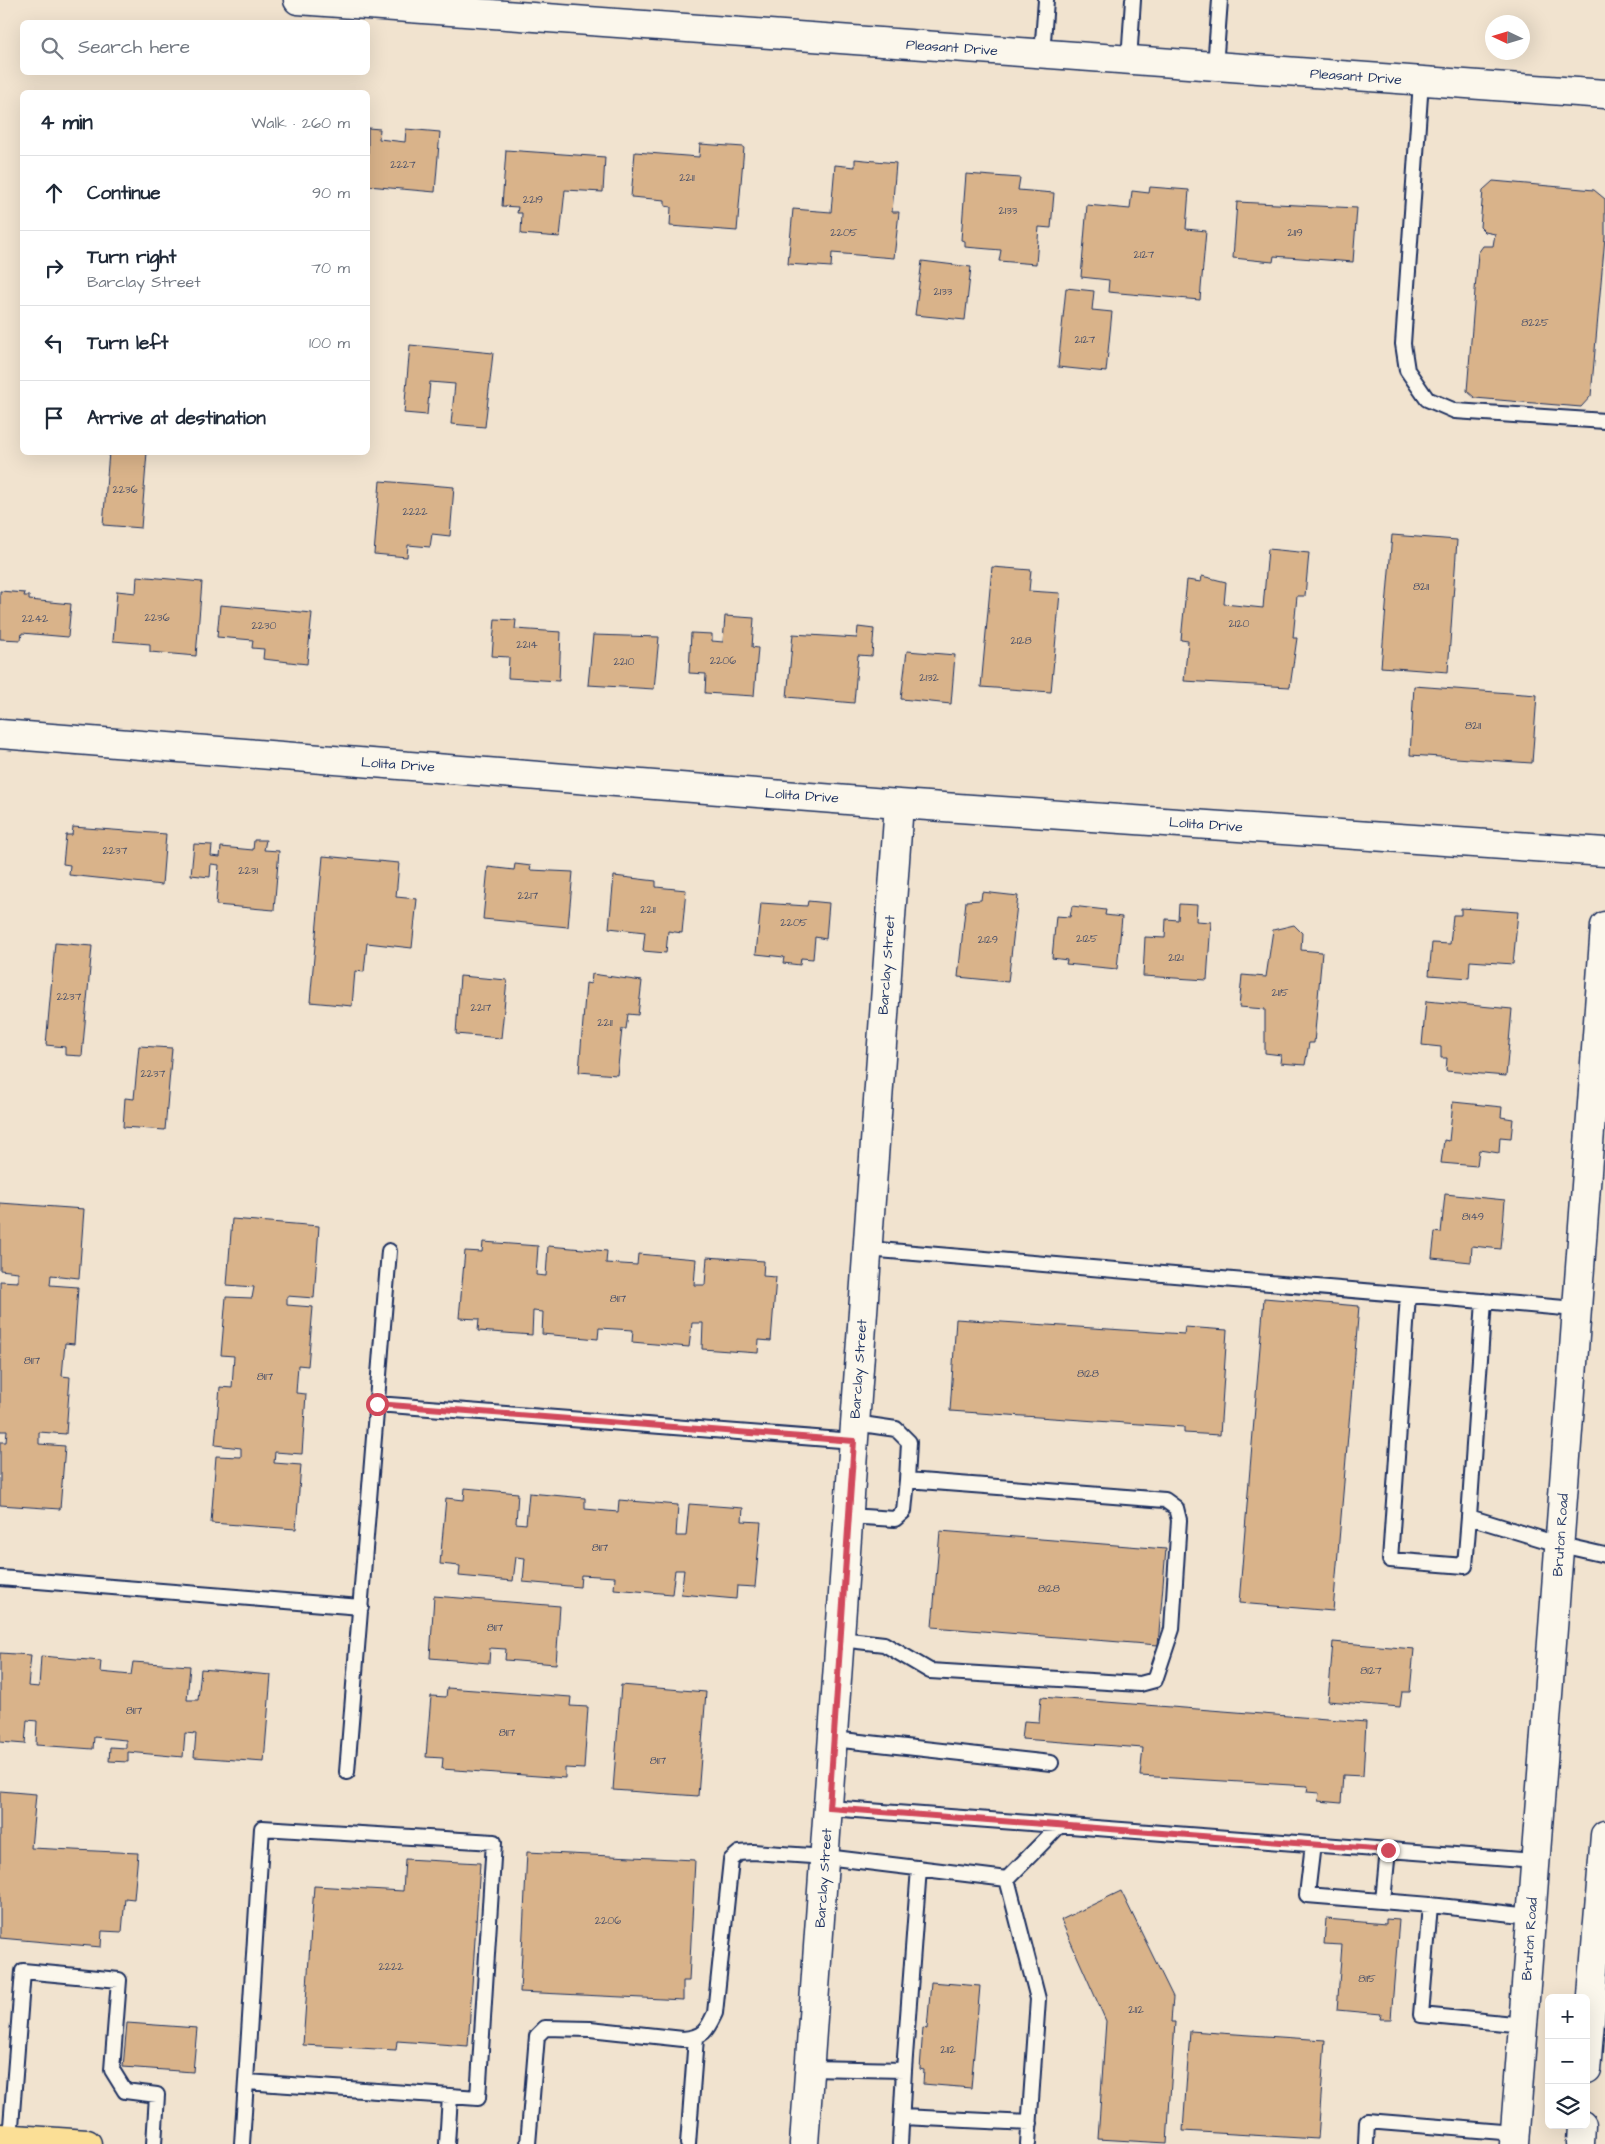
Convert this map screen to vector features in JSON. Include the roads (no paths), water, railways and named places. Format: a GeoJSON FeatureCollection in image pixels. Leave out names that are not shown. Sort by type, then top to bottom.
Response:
{"type":"FeatureCollection","features":[{"type":"Feature","properties":{"kind":"main road"},"geometry":{"type":"LineString","coordinates":[[5,2138],[80,2144]]}},
{"type":"Feature","properties":{"kind":"street","name":"Pleasant Drive"},"geometry":{"type":"LineString","coordinates":[[298,0],[1605,94]]}},
{"type":"Feature","properties":{"kind":"street","name":"Lolita Drive"},"geometry":{"type":"LineString","coordinates":[[0,734],[899,804],[1605,852]]}},
{"type":"Feature","properties":{"kind":"street","name":"Barclay Street"},"geometry":{"type":"LineString","coordinates":[[804,2144],[826,1857],[848,1516],[899,804]]}},
{"type":"Feature","properties":{"kind":"street","name":"Bruton Road"},"geometry":{"type":"LineString","coordinates":[[1514,2138],[1561,1544],[1576,1309],[1597,1148],[1605,926]]}},
{"type":"Feature","properties":{"kind":"street"},"geometry":{"type":"LineString","coordinates":[[1590,2044],[1599,1984],[1605,1835]]}},
{"type":"Feature","properties":{"kind":"street"},"geometry":{"type":"LineString","coordinates":[[1581,2144],[1582,2129]]}},
{"type":"Feature","properties":{"kind":"lane"},"geometry":{"type":"LineString","coordinates":[[1042,55],[1046,0]]}},
{"type":"Feature","properties":{"kind":"lane"},"geometry":{"type":"LineString","coordinates":[[1129,61],[1133,0]]}},
{"type":"Feature","properties":{"kind":"lane"},"geometry":{"type":"LineString","coordinates":[[1215,67],[1220,0]]}},
{"type":"Feature","properties":{"kind":"lane"},"geometry":{"type":"LineString","coordinates":[[1421,81],[1403,344],[1407,370],[1427,399],[1455,411],[1605,422]]}},
{"type":"Feature","properties":{"kind":"lane"},"geometry":{"type":"LineString","coordinates":[[867,1249],[1576,1309]]}},
{"type":"Feature","properties":{"kind":"lane"},"geometry":{"type":"LineString","coordinates":[[348,1772],[389,1251]]}},
{"type":"Feature","properties":{"kind":"lane"},"geometry":{"type":"LineString","coordinates":[[1408,1295],[1390,1560],[1465,1566],[1484,1301]]}},
{"type":"Feature","properties":{"kind":"lane"},"geometry":{"type":"LineString","coordinates":[[377,1404],[854,1432],[896,1429],[909,1442],[904,1512],[895,1518],[848,1516]]}},
{"type":"Feature","properties":{"kind":"lane"},"geometry":{"type":"LineString","coordinates":[[840,1639],[884,1644],[930,1671],[1140,1684],[1155,1680],[1172,1629],[1179,1520],[1176,1508],[1165,1500],[907,1480]]}},
{"type":"Feature","properties":{"kind":"lane"},"geometry":{"type":"LineString","coordinates":[[1469,1517],[1605,1555]]}},
{"type":"Feature","properties":{"kind":"lane"},"geometry":{"type":"LineString","coordinates":[[0,1578],[361,1607]]}},
{"type":"Feature","properties":{"kind":"lane"},"geometry":{"type":"LineString","coordinates":[[833,1739],[1050,1762]]}},
{"type":"Feature","properties":{"kind":"lane"},"geometry":{"type":"LineString","coordinates":[[829,1808],[1536,1861]]}},
{"type":"Feature","properties":{"kind":"lane"},"geometry":{"type":"LineString","coordinates":[[1007,1879],[1060,1825]]}},
{"type":"Feature","properties":{"kind":"lane"},"geometry":{"type":"LineString","coordinates":[[242,2144],[262,1828],[494,1842],[478,2098],[246,2082]]}},
{"type":"Feature","properties":{"kind":"lane"},"geometry":{"type":"LineString","coordinates":[[1313,1844],[1307,1895],[1532,1916]]}},
{"type":"Feature","properties":{"kind":"lane"},"geometry":{"type":"LineString","coordinates":[[1383,1901],[1388,1850]]}},
{"type":"Feature","properties":{"kind":"lane"},"geometry":{"type":"LineString","coordinates":[[528,2144],[537,2036],[545,2028],[590,2029],[683,2039],[696,2038],[707,2030],[715,2013],[731,1860],[739,1853],[753,1852],[826,1857],[1007,1879]]}},
{"type":"Feature","properties":{"kind":"lane"},"geometry":{"type":"LineString","coordinates":[[900,2144],[919,1868]]}},
{"type":"Feature","properties":{"kind":"lane"},"geometry":{"type":"LineString","coordinates":[[1007,1879],[1038,1999],[1028,2144]]}},
{"type":"Feature","properties":{"kind":"lane"},"geometry":{"type":"LineString","coordinates":[[1430,1905],[1420,2015],[1524,2025]]}},
{"type":"Feature","properties":{"kind":"lane"},"geometry":{"type":"LineString","coordinates":[[5,2138],[23,1971],[119,1980],[112,2070],[125,2091],[157,2095],[154,2144]]}},
{"type":"Feature","properties":{"kind":"lane"},"geometry":{"type":"LineString","coordinates":[[688,2144],[696,2038]]}},
{"type":"Feature","properties":{"kind":"lane"},"geometry":{"type":"LineString","coordinates":[[810,2068],[904,2070]]}},
{"type":"Feature","properties":{"kind":"lane"},"geometry":{"type":"LineString","coordinates":[[447,2144],[450,2096]]}},
{"type":"Feature","properties":{"kind":"lane"},"geometry":{"type":"LineString","coordinates":[[902,2117],[1030,2123]]}},
{"type":"Feature","properties":{"kind":"lane"},"geometry":{"type":"LineString","coordinates":[[1366,2144],[1367,2122],[1514,2138]]}}]}
